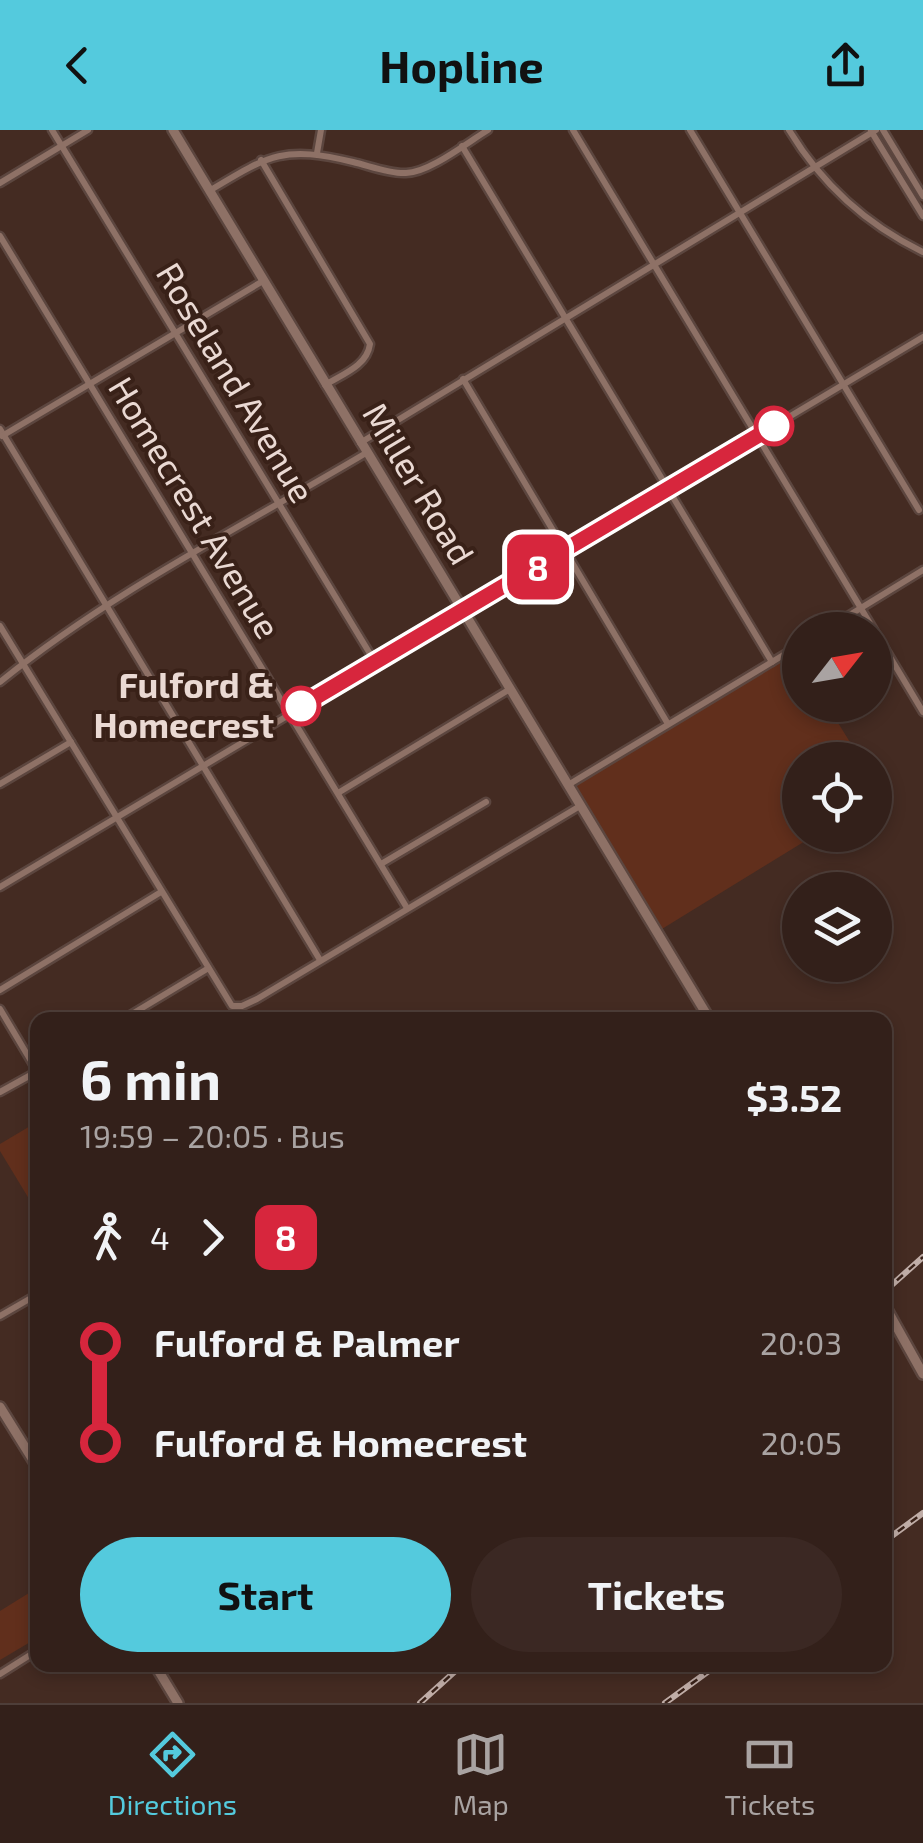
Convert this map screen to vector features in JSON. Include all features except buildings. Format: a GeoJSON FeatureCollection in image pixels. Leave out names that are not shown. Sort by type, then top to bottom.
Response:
{"type":"FeatureCollection","features":[{"type":"Feature","properties":{"kind":"street","name":"Roseland Avenue"},"geometry":{"type":"LineString","coordinates":[[52,130],[374,662]]}},
{"type":"Feature","properties":{"kind":"street"},"geometry":{"type":"LineString","coordinates":[[0,184],[88,130]]}},
{"type":"Feature","properties":{"kind":"street","name":"Miller Road"},"geometry":{"type":"LineString","coordinates":[[173,130],[705,1012]]}},
{"type":"Feature","properties":{"kind":"street"},"geometry":{"type":"LineString","coordinates":[[317,153],[321,130]]}},
{"type":"Feature","properties":{"kind":"street"},"geometry":{"type":"LineString","coordinates":[[209,191],[261,160],[294,152],[317,153],[410,173],[488,130]]}},
{"type":"Feature","properties":{"kind":"street"},"geometry":{"type":"LineString","coordinates":[[574,130],[862,612]]}},
{"type":"Feature","properties":{"kind":"street"},"geometry":{"type":"LineString","coordinates":[[690,130],[919,510]]}},
{"type":"Feature","properties":{"kind":"street"},"geometry":{"type":"LineString","coordinates":[[789,130],[841,196],[874,223],[923,252]]}},
{"type":"Feature","properties":{"kind":"street"},"geometry":{"type":"LineString","coordinates":[[360,443],[875,131]]}},
{"type":"Feature","properties":{"kind":"street"},"geometry":{"type":"LineString","coordinates":[[875,131],[923,196]]}},
{"type":"Feature","properties":{"kind":"street"},"geometry":{"type":"LineString","coordinates":[[875,131],[923,216]]}},
{"type":"Feature","properties":{"kind":"street"},"geometry":{"type":"LineString","coordinates":[[462,146],[772,662]]}},
{"type":"Feature","properties":{"kind":"street"},"geometry":{"type":"LineString","coordinates":[[261,160],[370,344],[361,364],[325,386]]}},
{"type":"Feature","properties":{"kind":"street","name":"Homecrest Avenue"},"geometry":{"type":"LineString","coordinates":[[0,236],[407,908]]}},
{"type":"Feature","properties":{"kind":"street"},"geometry":{"type":"LineString","coordinates":[[263,281],[1,434],[320,960]]}},
{"type":"Feature","properties":{"kind":"street"},"geometry":{"type":"LineString","coordinates":[[0,886],[923,336]]}},
{"type":"Feature","properties":{"kind":"street"},"geometry":{"type":"LineString","coordinates":[[463,380],[668,724]]}},
{"type":"Feature","properties":{"kind":"street"},"geometry":{"type":"LineString","coordinates":[[0,682],[108,606],[366,453]]}},
{"type":"Feature","properties":{"kind":"street"},"geometry":{"type":"LineString","coordinates":[[853,612],[923,570]]}},
{"type":"Feature","properties":{"kind":"street"},"geometry":{"type":"LineString","coordinates":[[0,626],[226,1001],[236,1007],[257,999],[580,806]]}},
{"type":"Feature","properties":{"kind":"street"},"geometry":{"type":"LineString","coordinates":[[568,786],[782,656]]}},
{"type":"Feature","properties":{"kind":"street"},"geometry":{"type":"LineString","coordinates":[[892,661],[923,712]]}},
{"type":"Feature","properties":{"kind":"street"},"geometry":{"type":"LineString","coordinates":[[338,793],[510,690]]}},
{"type":"Feature","properties":{"kind":"street"},"geometry":{"type":"LineString","coordinates":[[0,784],[71,742]]}},
{"type":"Feature","properties":{"kind":"street"},"geometry":{"type":"LineString","coordinates":[[380,864],[486,802]]}},
{"type":"Feature","properties":{"kind":"street"},"geometry":{"type":"LineString","coordinates":[[0,990],[161,892]]}},
{"type":"Feature","properties":{"kind":"street"},"geometry":{"type":"LineString","coordinates":[[135,1012],[207,969]]}},
{"type":"Feature","properties":{"kind":"street"},"geometry":{"type":"LineString","coordinates":[[0,1009],[30,1059]]}},
{"type":"Feature","properties":{"kind":"street"},"geometry":{"type":"LineString","coordinates":[[0,1092],[30,1075]]}},
{"type":"Feature","properties":{"kind":"street"},"geometry":{"type":"LineString","coordinates":[[0,1316],[30,1299]]}},
{"type":"Feature","properties":{"kind":"street"},"geometry":{"type":"LineString","coordinates":[[892,1318],[921,1368]]}},
{"type":"Feature","properties":{"kind":"street"},"geometry":{"type":"LineString","coordinates":[[0,1407],[30,1455]]}},
{"type":"Feature","properties":{"kind":"street"},"geometry":{"type":"LineString","coordinates":[[0,1674],[30,1655]]}},
{"type":"Feature","properties":{"kind":"street"},"geometry":{"type":"LineString","coordinates":[[159,1672],[178,1703]]}},
{"type":"Feature","properties":{"kind":"shaded area"},"geometry":{"type":"Polygon","coordinates":[[[782,656],[782,722],[838,722],[850,742],[782,742],[782,852],[787,852],[657,932],[568,786],[782,656]]]}},
{"type":"Feature","properties":{"kind":"shaded area"},"geometry":{"type":"Polygon","coordinates":[[[30,1126],[30,1200],[0,1151],[0,1144],[30,1126]]]}},
{"type":"Feature","properties":{"kind":"shaded area"},"geometry":{"type":"Polygon","coordinates":[[[30,1592],[30,1642],[0,1660],[0,1611],[30,1592]]]}},
{"type":"Feature","properties":{"kind":"railway"},"geometry":{"type":"LineString","coordinates":[[892,1285],[923,1257]]}},
{"type":"Feature","properties":{"kind":"railway"},"geometry":{"type":"LineString","coordinates":[[892,1536],[923,1513]]}},
{"type":"Feature","properties":{"kind":"railway"},"geometry":{"type":"LineString","coordinates":[[420,1703],[454,1672]]}},
{"type":"Feature","properties":{"kind":"railway"},"geometry":{"type":"LineString","coordinates":[[665,1703],[707,1672]]}},
{"type":"Feature","properties":{"kind":"bus line","name":"8"},"geometry":{"type":"LineString","coordinates":[[301,706],[774,426]]}},
{"type":"Feature","properties":{"kind":"place","name":"Fulford & Homecrest"},"geometry":{"type":"Point","coordinates":[301,706]}}]}
